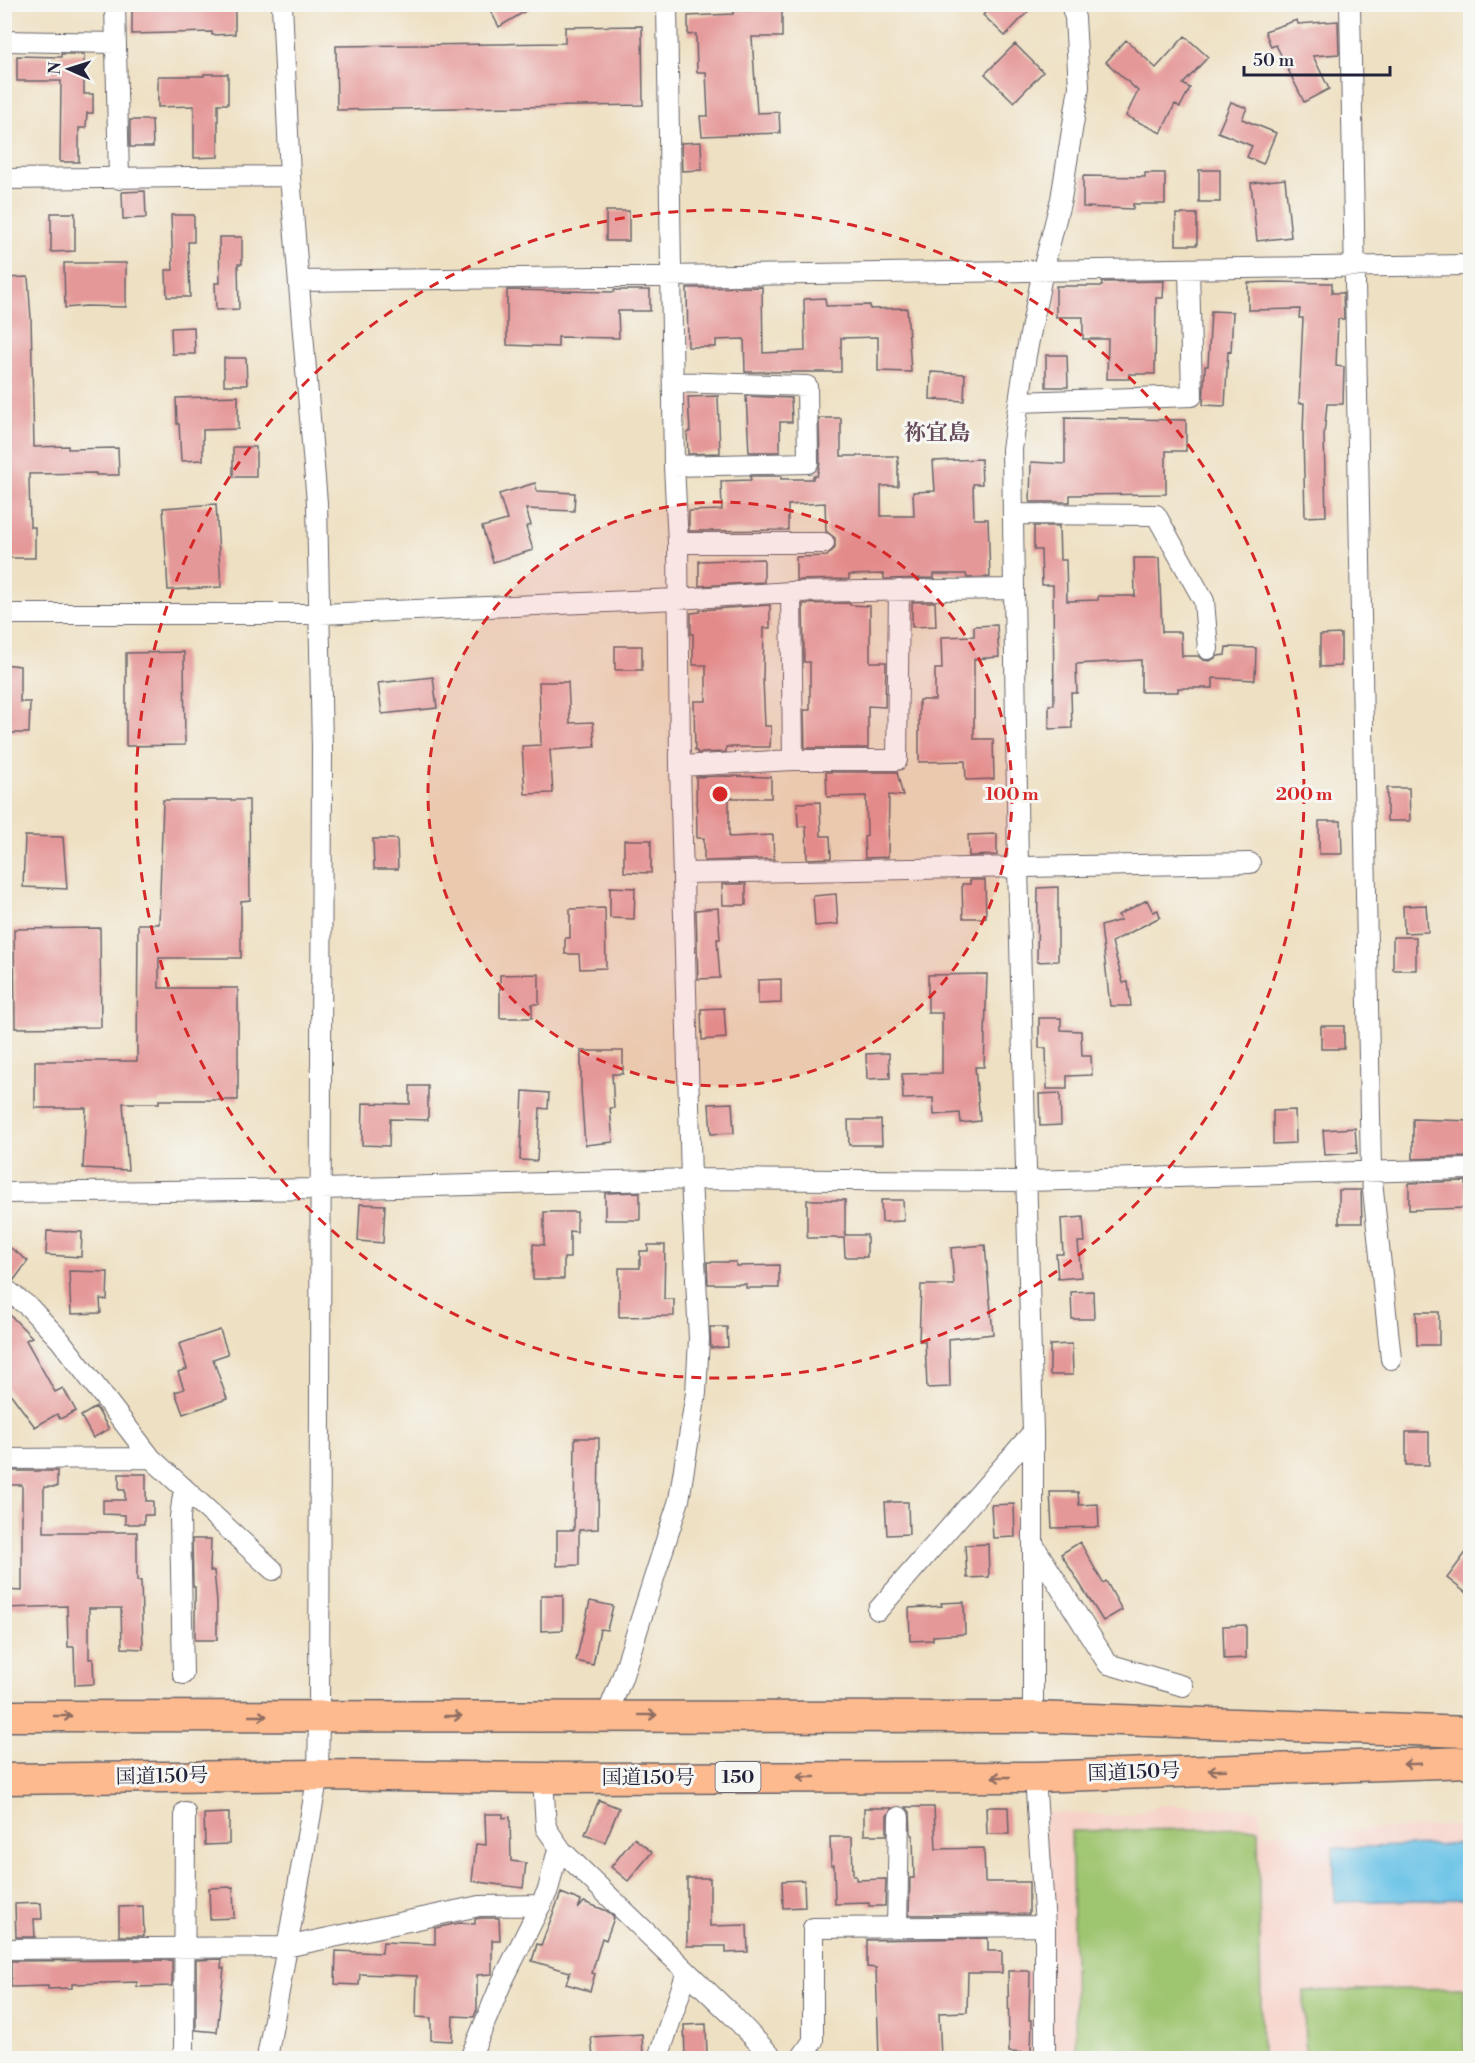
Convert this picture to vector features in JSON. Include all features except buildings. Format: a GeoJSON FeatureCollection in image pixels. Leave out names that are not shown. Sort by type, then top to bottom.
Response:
{"type":"FeatureCollection","features":[{"type":"Feature","properties":{"kind":"highway"},"geometry":{"type":"LineString","coordinates":[[4,1716],[1033,1717],[1470,1732]]}},
{"type":"Feature","properties":{"kind":"highway","name":"国道150号"},"geometry":{"type":"LineString","coordinates":[[4,1779],[318,1775],[543,1778],[1035,1777],[1470,1762]]}},
{"type":"Feature","properties":{"kind":"street"},"geometry":{"type":"LineString","coordinates":[[115,4],[118,179]]}},
{"type":"Feature","properties":{"kind":"street"},"geometry":{"type":"LineString","coordinates":[[267,2058],[318,1775],[319,1716],[322,747],[320,614],[317,503],[290,176],[282,4]]}},
{"type":"Feature","properties":{"kind":"street"},"geometry":{"type":"LineString","coordinates":[[607,1715],[622,1678],[679,1500],[696,1393],[699,1338],[691,1179],[680,766],[668,4]]}},
{"type":"Feature","properties":{"kind":"street"},"geometry":{"type":"LineString","coordinates":[[1033,1717],[1033,1432],[1018,867],[1012,449],[1026,355],[1043,270],[1061,199],[1079,87],[1075,18],[1071,4]]}},
{"type":"Feature","properties":{"kind":"street"},"geometry":{"type":"LineString","coordinates":[[1350,4],[1371,1171],[1391,1359]]}},
{"type":"Feature","properties":{"kind":"street"},"geometry":{"type":"LineString","coordinates":[[4,41],[116,43]]}},
{"type":"Feature","properties":{"kind":"street"},"geometry":{"type":"LineString","coordinates":[[4,179],[290,176]]}},
{"type":"Feature","properties":{"kind":"street"},"geometry":{"type":"LineString","coordinates":[[299,281],[1470,266]]}},
{"type":"Feature","properties":{"kind":"street"},"geometry":{"type":"LineString","coordinates":[[1019,402],[1192,396],[1189,269]]}},
{"type":"Feature","properties":{"kind":"street"},"geometry":{"type":"LineString","coordinates":[[674,382],[807,386],[808,464],[674,466]]}},
{"type":"Feature","properties":{"kind":"street"},"geometry":{"type":"LineString","coordinates":[[1013,514],[1156,515],[1204,602],[1208,649]]}},
{"type":"Feature","properties":{"kind":"street"},"geometry":{"type":"LineString","coordinates":[[678,543],[824,543]]}},
{"type":"Feature","properties":{"kind":"street"},"geometry":{"type":"LineString","coordinates":[[4,614],[320,614],[790,592],[1014,589]]}},
{"type":"Feature","properties":{"kind":"street"},"geometry":{"type":"LineString","coordinates":[[680,766],[793,760],[897,760],[899,590]]}},
{"type":"Feature","properties":{"kind":"street"},"geometry":{"type":"LineString","coordinates":[[790,592],[793,760]]}},
{"type":"Feature","properties":{"kind":"street"},"geometry":{"type":"LineString","coordinates":[[683,873],[1250,863]]}},
{"type":"Feature","properties":{"kind":"street"},"geometry":{"type":"LineString","coordinates":[[4,1193],[321,1189],[691,1179],[1027,1181],[1470,1169]]}},
{"type":"Feature","properties":{"kind":"street"},"geometry":{"type":"LineString","coordinates":[[4,1288],[29,1307],[60,1340],[151,1458],[273,1570]]}},
{"type":"Feature","properties":{"kind":"street"},"geometry":{"type":"LineString","coordinates":[[878,1610],[1033,1432]]}},
{"type":"Feature","properties":{"kind":"street"},"geometry":{"type":"LineString","coordinates":[[4,1459],[151,1458]]}},
{"type":"Feature","properties":{"kind":"street"},"geometry":{"type":"LineString","coordinates":[[183,1674],[180,1517],[184,1488]]}},
{"type":"Feature","properties":{"kind":"street"},"geometry":{"type":"LineString","coordinates":[[1033,1543],[1108,1664],[1182,1686]]}},
{"type":"Feature","properties":{"kind":"street"},"geometry":{"type":"LineString","coordinates":[[1035,1777],[1045,1926],[1045,2058]]}},
{"type":"Feature","properties":{"kind":"street"},"geometry":{"type":"LineString","coordinates":[[543,1778],[546,1828],[562,1851],[773,2058]]}},
{"type":"Feature","properties":{"kind":"street"},"geometry":{"type":"LineString","coordinates":[[184,2058],[185,1812]]}},
{"type":"Feature","properties":{"kind":"street"},"geometry":{"type":"LineString","coordinates":[[897,1928],[899,1817]]}},
{"type":"Feature","properties":{"kind":"street"},"geometry":{"type":"LineString","coordinates":[[470,2058],[501,1984],[548,1890],[556,1857],[562,1851]]}},
{"type":"Feature","properties":{"kind":"street"},"geometry":{"type":"LineString","coordinates":[[4,1949],[286,1947],[478,1906],[541,1905]]}},
{"type":"Feature","properties":{"kind":"street"},"geometry":{"type":"LineString","coordinates":[[801,2058],[813,2041],[813,1928],[1045,1926]]}},
{"type":"Feature","properties":{"kind":"street"},"geometry":{"type":"LineString","coordinates":[[657,2058],[687,1972]]}},
{"type":"Feature","properties":{"kind":"shaded area"},"geometry":{"type":"Polygon","coordinates":[[[1161,1805],[1259,1809],[1264,1834],[1470,1825],[1470,2058],[1049,2058],[1045,1812],[1129,1816],[1161,1805]]]}},
{"type":"Feature","properties":{"kind":"green space"},"geometry":{"type":"Polygon","coordinates":[[[1258,1828],[1262,2058],[1076,2058],[1071,1831],[1258,1828]]]}},
{"type":"Feature","properties":{"kind":"green space"},"geometry":{"type":"Polygon","coordinates":[[[1464,1988],[1465,2058],[1305,2058],[1304,1991],[1464,1988]]]}},
{"type":"Feature","properties":{"kind":"water"},"geometry":{"type":"Polygon","coordinates":[[[1470,1844],[1470,1899],[1335,1902],[1333,1848],[1470,1844]]]}},
{"type":"Feature","properties":{"kind":"district","name":"祢宜島"},"geometry":{"type":"Point","coordinates":[937,433]}}]}
